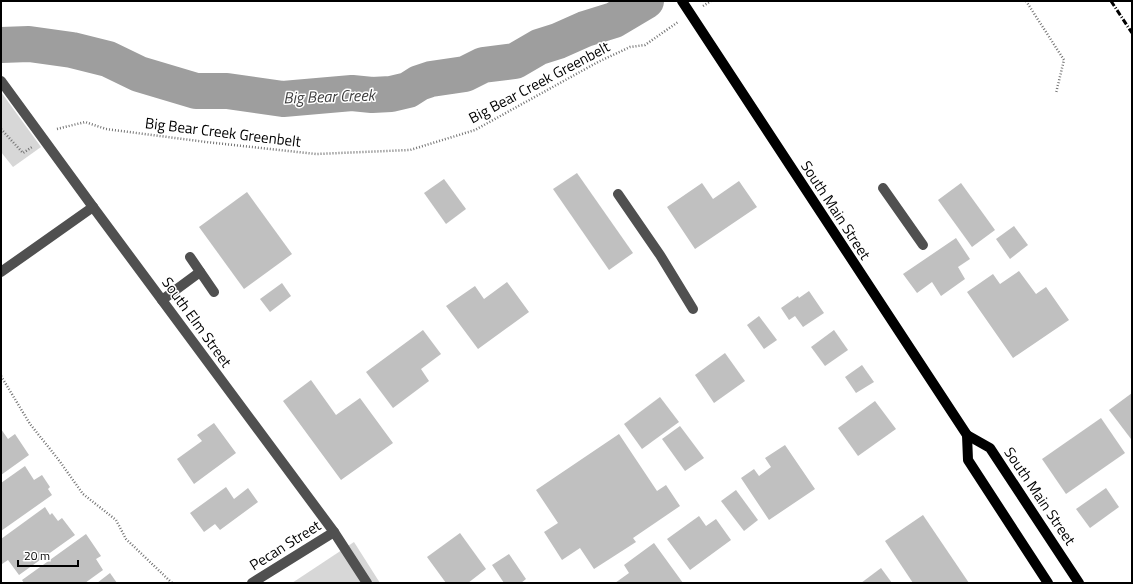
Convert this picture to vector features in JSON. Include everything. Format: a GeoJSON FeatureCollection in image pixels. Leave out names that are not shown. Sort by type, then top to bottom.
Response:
{"type":"FeatureCollection","features":[{"type":"Feature","properties":{"kind":"main road","name":"South Main Street"},"geometry":{"type":"LineString","coordinates":[[682,1],[966,435],[990,448],[1079,583]]}},
{"type":"Feature","properties":{"kind":"main road","name":"South Main Street"},"geometry":{"type":"LineString","coordinates":[[966,435],[968,460],[1048,583]]}},
{"type":"Feature","properties":{"kind":"street","name":"South Elm Street"},"geometry":{"type":"LineString","coordinates":[[1,80],[93,207],[334,532],[367,583]]}},
{"type":"Feature","properties":{"kind":"street"},"geometry":{"type":"LineString","coordinates":[[883,188],[923,245]]}},
{"type":"Feature","properties":{"kind":"street"},"geometry":{"type":"LineString","coordinates":[[618,194],[660,255],[693,309]]}},
{"type":"Feature","properties":{"kind":"street"},"geometry":{"type":"LineString","coordinates":[[1,272],[93,207]]}},
{"type":"Feature","properties":{"kind":"street"},"geometry":{"type":"LineString","coordinates":[[190,258],[214,292]]}},
{"type":"Feature","properties":{"kind":"street"},"geometry":{"type":"LineString","coordinates":[[162,300],[200,272]]}},
{"type":"Feature","properties":{"kind":"street","name":"Pecan Street"},"geometry":{"type":"LineString","coordinates":[[252,583],[334,532]]}},
{"type":"Feature","properties":{"kind":"path"},"geometry":{"type":"LineString","coordinates":[[699,9],[711,1]]}},
{"type":"Feature","properties":{"kind":"path"},"geometry":{"type":"LineString","coordinates":[[1026,1],[1064,60],[1056,93]]}},
{"type":"Feature","properties":{"kind":"path","name":"Big Bear Creek Greenbelt"},"geometry":{"type":"LineString","coordinates":[[57,129],[85,122],[106,129],[316,154],[410,150],[475,130],[598,62],[630,47],[645,45],[681,21]]}},
{"type":"Feature","properties":{"kind":"path"},"geometry":{"type":"LineString","coordinates":[[1,129],[23,153],[33,146]]}},
{"type":"Feature","properties":{"kind":"path"},"geometry":{"type":"LineString","coordinates":[[1,376],[30,424],[84,494],[116,520],[126,539],[172,583]]}},
{"type":"Feature","properties":{"kind":"shaded area"},"geometry":{"type":"Polygon","coordinates":[[[1,92],[41,147],[13,167],[1,152],[1,92]]]}},
{"type":"Feature","properties":{"kind":"shaded area"},"geometry":{"type":"Polygon","coordinates":[[[354,542],[380,583],[292,583],[354,542]]]}},
{"type":"Feature","properties":{"kind":"building"},"geometry":{"type":"Polygon","coordinates":[[[577,173],[633,253],[609,270],[553,189],[577,173]]]}},
{"type":"Feature","properties":{"kind":"building"},"geometry":{"type":"Polygon","coordinates":[[[444,179],[466,209],[446,224],[424,193],[444,179]]]}},
{"type":"Feature","properties":{"kind":"building"},"geometry":{"type":"Polygon","coordinates":[[[739,181],[757,207],[695,249],[667,207],[702,183],[713,199],[739,181]]]}},
{"type":"Feature","properties":{"kind":"building"},"geometry":{"type":"Polygon","coordinates":[[[961,183],[995,230],[972,247],[938,200],[961,183]]]}},
{"type":"Feature","properties":{"kind":"building"},"geometry":{"type":"Polygon","coordinates":[[[247,192],[292,254],[244,289],[199,227],[247,192]]]}},
{"type":"Feature","properties":{"kind":"building"},"geometry":{"type":"Polygon","coordinates":[[[1014,226],[1028,245],[1010,259],[996,239],[1014,226]]]}},
{"type":"Feature","properties":{"kind":"building"},"geometry":{"type":"Polygon","coordinates":[[[956,238],[970,259],[958,267],[965,279],[941,296],[932,282],[917,293],[903,274],[956,238]]]}},
{"type":"Feature","properties":{"kind":"building"},"geometry":{"type":"Polygon","coordinates":[[[1019,271],[1036,294],[1046,287],[1069,320],[1013,358],[967,292],[993,274],[1000,284],[1019,271]]]}},
{"type":"Feature","properties":{"kind":"building"},"geometry":{"type":"Polygon","coordinates":[[[507,282],[529,312],[478,349],[446,306],[475,286],[484,299],[507,282]]]}},
{"type":"Feature","properties":{"kind":"building"},"geometry":{"type":"Polygon","coordinates":[[[282,283],[291,296],[270,312],[260,299],[282,283]]]}},
{"type":"Feature","properties":{"kind":"building"},"geometry":{"type":"Polygon","coordinates":[[[809,291],[824,313],[803,327],[795,316],[789,320],[781,308],[798,296],[799,298],[809,291]]]}},
{"type":"Feature","properties":{"kind":"building"},"geometry":{"type":"Polygon","coordinates":[[[759,316],[777,340],[764,349],[747,325],[759,316]]]}},
{"type":"Feature","properties":{"kind":"building"},"geometry":{"type":"Polygon","coordinates":[[[423,330],[441,354],[421,369],[429,381],[393,408],[366,372],[423,330]]]}},
{"type":"Feature","properties":{"kind":"building"},"geometry":{"type":"Polygon","coordinates":[[[834,330],[848,350],[825,366],[811,347],[834,330]]]}},
{"type":"Feature","properties":{"kind":"building"},"geometry":{"type":"Polygon","coordinates":[[[725,353],[745,381],[714,403],[695,375],[725,353]]]}},
{"type":"Feature","properties":{"kind":"building"},"geometry":{"type":"Polygon","coordinates":[[[862,365],[874,382],[856,393],[845,377],[862,365]]]}},
{"type":"Feature","properties":{"kind":"building"},"geometry":{"type":"Polygon","coordinates":[[[311,380],[336,415],[360,398],[393,443],[341,480],[283,401],[311,380]]]}},
{"type":"Feature","properties":{"kind":"building"},"geometry":{"type":"Polygon","coordinates":[[[1132,393],[1132,438],[1131,439],[1109,410],[1132,393]]]}},
{"type":"Feature","properties":{"kind":"building"},"geometry":{"type":"Polygon","coordinates":[[[660,397],[679,422],[642,449],[624,424],[660,397]]]}},
{"type":"Feature","properties":{"kind":"building"},"geometry":{"type":"Polygon","coordinates":[[[875,401],[896,429],[858,456],[838,428],[875,401]]]}},
{"type":"Feature","properties":{"kind":"building"},"geometry":{"type":"Polygon","coordinates":[[[1101,418],[1125,453],[1066,494],[1042,459],[1101,418]]]}},
{"type":"Feature","properties":{"kind":"building"},"geometry":{"type":"Polygon","coordinates":[[[214,423],[236,453],[194,484],[177,459],[202,441],[197,435],[214,423]]]}},
{"type":"Feature","properties":{"kind":"building"},"geometry":{"type":"Polygon","coordinates":[[[680,426],[704,458],[685,471],[662,439],[680,426]]]}},
{"type":"Feature","properties":{"kind":"building"},"geometry":{"type":"Polygon","coordinates":[[[1,429],[8,439],[15,434],[29,455],[1,475],[1,429]]]}},
{"type":"Feature","properties":{"kind":"building"},"geometry":{"type":"Polygon","coordinates":[[[619,434],[657,491],[666,485],[680,506],[633,538],[636,542],[594,569],[580,548],[562,560],[544,532],[558,523],[536,490],[619,434]]]}},
{"type":"Feature","properties":{"kind":"building"},"geometry":{"type":"Polygon","coordinates":[[[785,445],[815,489],[769,520],[741,478],[754,469],[759,476],[771,467],[765,458],[785,445]]]}},
{"type":"Feature","properties":{"kind":"building"},"geometry":{"type":"Polygon","coordinates":[[[25,466],[34,480],[42,475],[50,487],[48,489],[52,495],[1,531],[1,483],[25,466]]]}},
{"type":"Feature","properties":{"kind":"building"},"geometry":{"type":"Polygon","coordinates":[[[226,487],[234,499],[248,488],[258,502],[220,530],[215,524],[204,532],[190,513],[226,487]]]}},
{"type":"Feature","properties":{"kind":"building"},"geometry":{"type":"Polygon","coordinates":[[[1106,488],[1119,507],[1090,528],[1076,509],[1106,488]]]}},
{"type":"Feature","properties":{"kind":"building"},"geometry":{"type":"Polygon","coordinates":[[[736,490],[758,520],[744,531],[721,501],[736,490]]]}},
{"type":"Feature","properties":{"kind":"building"},"geometry":{"type":"Polygon","coordinates":[[[45,507],[50,515],[52,513],[58,521],[62,518],[75,535],[19,575],[8,560],[2,564],[1,562],[1,539],[45,507]]]}},
{"type":"Feature","properties":{"kind":"building"},"geometry":{"type":"Polygon","coordinates":[[[923,515],[969,583],[913,583],[885,541],[923,515]]]}},
{"type":"Feature","properties":{"kind":"building"},"geometry":{"type":"Polygon","coordinates":[[[699,516],[706,526],[716,519],[731,540],[690,570],[667,539],[699,516]]]}},
{"type":"Feature","properties":{"kind":"building"},"geometry":{"type":"Polygon","coordinates":[[[460,533],[486,569],[468,583],[446,583],[427,557],[460,533]]]}},
{"type":"Feature","properties":{"kind":"building"},"geometry":{"type":"Polygon","coordinates":[[[86,534],[101,556],[96,559],[103,570],[85,583],[24,583],[22,580],[86,534]]]}},
{"type":"Feature","properties":{"kind":"building"},"geometry":{"type":"Polygon","coordinates":[[[654,543],[683,583],[615,583],[629,573],[624,565],[654,543]]]}},
{"type":"Feature","properties":{"kind":"building"},"geometry":{"type":"Polygon","coordinates":[[[509,554],[526,579],[521,583],[504,583],[492,565],[509,554]]]}},
{"type":"Feature","properties":{"kind":"building"},"geometry":{"type":"Polygon","coordinates":[[[881,568],[892,583],[861,583],[881,568]]]}},
{"type":"Feature","properties":{"kind":"building"},"geometry":{"type":"Polygon","coordinates":[[[110,573],[117,583],[97,583],[110,573]]]}},
{"type":"Feature","properties":{"kind":"waterway","name":"Big Bear Creek"},"geometry":{"type":"LineString","coordinates":[[1,45],[29,44],[72,50],[108,59],[139,74],[196,91],[227,91],[283,99],[352,93],[372,95],[391,94],[408,90],[419,83],[431,79],[465,74],[483,65],[515,61],[539,47],[558,41],[585,29],[614,20],[646,1]]}},
{"type":"Feature","properties":{"kind":"railway"},"geometry":{"type":"LineString","coordinates":[[1111,1],[1132,33]]}}]}
